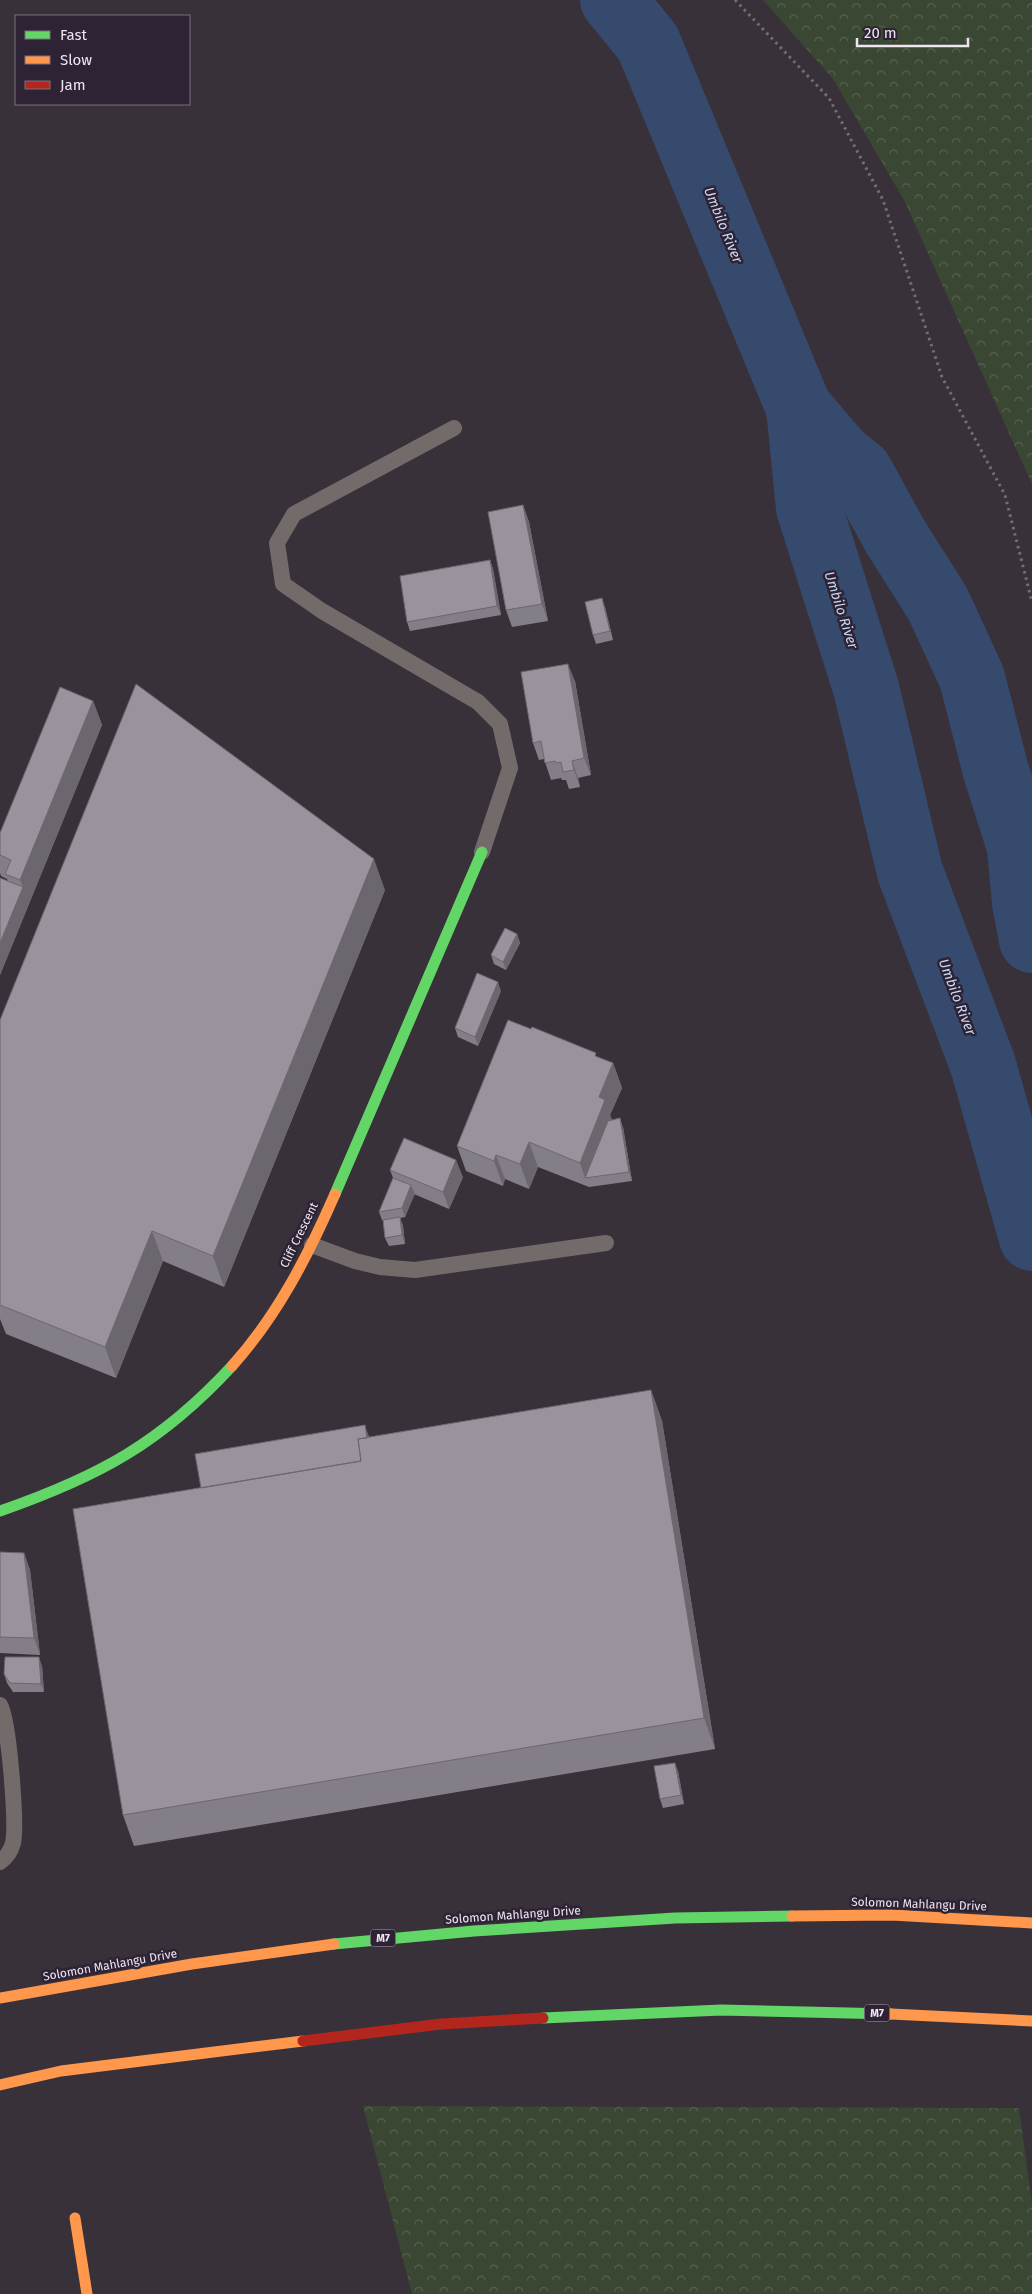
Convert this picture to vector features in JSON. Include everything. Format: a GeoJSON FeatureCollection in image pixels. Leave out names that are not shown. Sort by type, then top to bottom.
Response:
{"type":"FeatureCollection","features":[{"type":"Feature","properties":{"kind":"main road","name":"Cliff Crescent"},"geometry":{"type":"LineString","coordinates":[[0,1511],[64,1488],[123,1457],[170,1426],[206,1394],[242,1356],[268,1320],[312,1245],[482,852]]}},
{"type":"Feature","properties":{"kind":"main road","name":"Solomon Mahlangu Drive"},"geometry":{"type":"LineString","coordinates":[[0,1998],[192,1964],[356,1940],[675,1918],[892,1915],[1032,1923]]}},
{"type":"Feature","properties":{"kind":"main road","name":"M7"},"geometry":{"type":"LineString","coordinates":[[0,2085],[71,2070],[441,2024],[721,2010],[818,2011],[1032,2021]]}},
{"type":"Feature","properties":{"kind":"main road"},"geometry":{"type":"LineString","coordinates":[[75,2218],[87,2294]]}},
{"type":"Feature","properties":{"kind":"lane"},"geometry":{"type":"LineString","coordinates":[[454,428],[294,514],[277,544],[283,584],[322,610],[478,702],[500,724],[510,768],[482,852]]}},
{"type":"Feature","properties":{"kind":"lane"},"geometry":{"type":"LineString","coordinates":[[312,1245],[355,1261],[380,1267],[414,1270],[606,1243]]}},
{"type":"Feature","properties":{"kind":"lane"},"geometry":{"type":"LineString","coordinates":[[0,1705],[8,1729],[15,1822],[9,1853],[0,1862]]}},
{"type":"Feature","properties":{"kind":"path"},"geometry":{"type":"LineString","coordinates":[[735,0],[829,98],[883,200],[942,377],[1005,494],[1032,602]]}},
{"type":"Feature","properties":{"kind":"green space"},"geometry":{"type":"Polygon","coordinates":[[[763,0],[1032,0],[1032,484],[904,200],[833,79],[763,0]]]}},
{"type":"Feature","properties":{"kind":"green space"},"geometry":{"type":"Polygon","coordinates":[[[363,2106],[1019,2108],[1032,2205],[1032,2294],[412,2294],[363,2106]]]}},
{"type":"Feature","properties":{"kind":"building"},"geometry":{"type":"Polygon","coordinates":[[[523,505],[542,604],[506,610],[488,512],[523,505]]]}},
{"type":"Feature","properties":{"kind":"building"},"geometry":{"type":"Polygon","coordinates":[[[490,560],[497,606],[407,622],[400,576],[490,560]]]}},
{"type":"Feature","properties":{"kind":"building"},"geometry":{"type":"Polygon","coordinates":[[[602,598],[610,631],[593,635],[585,602],[602,598]]]}},
{"type":"Feature","properties":{"kind":"building"},"geometry":{"type":"Polygon","coordinates":[[[568,664],[584,758],[572,761],[574,770],[563,772],[561,762],[545,763],[541,741],[533,743],[521,672],[568,664]]]}},
{"type":"Feature","properties":{"kind":"building"},"geometry":{"type":"Polygon","coordinates":[[[136,684],[374,859],[213,1256],[152,1231],[105,1347],[0,1305],[0,1020],[136,684]]]}},
{"type":"Feature","properties":{"kind":"building"},"geometry":{"type":"Polygon","coordinates":[[[60,687],[93,701],[20,880],[5,874],[11,860],[0,855],[0,833],[60,687]]]}},
{"type":"Feature","properties":{"kind":"building"},"geometry":{"type":"Polygon","coordinates":[[[0,878],[23,887],[0,943],[0,878]]]}},
{"type":"Feature","properties":{"kind":"building"},"geometry":{"type":"Polygon","coordinates":[[[505,928],[517,934],[503,962],[491,955],[505,928]]]}},
{"type":"Feature","properties":{"kind":"building"},"geometry":{"type":"Polygon","coordinates":[[[477,973],[498,982],[475,1037],[455,1028],[477,973]]]}},
{"type":"Feature","properties":{"kind":"building"},"geometry":{"type":"Polygon","coordinates":[[[508,1020],[531,1029],[532,1027],[596,1053],[595,1056],[613,1063],[599,1097],[605,1100],[580,1163],[529,1142],[520,1164],[496,1155],[494,1161],[457,1146],[508,1020]]]}},
{"type":"Feature","properties":{"kind":"building"},"geometry":{"type":"Polygon","coordinates":[[[620,1118],[629,1172],[585,1178],[608,1121],[620,1118]]]}},
{"type":"Feature","properties":{"kind":"building"},"geometry":{"type":"Polygon","coordinates":[[[404,1138],[456,1160],[443,1192],[390,1170],[404,1138]]]}},
{"type":"Feature","properties":{"kind":"building"},"geometry":{"type":"Polygon","coordinates":[[[393,1178],[411,1185],[402,1208],[379,1212],[393,1178]]]}},
{"type":"Feature","properties":{"kind":"building"},"geometry":{"type":"Polygon","coordinates":[[[400,1217],[402,1235],[385,1238],[383,1220],[400,1217]]]}},
{"type":"Feature","properties":{"kind":"building"},"geometry":{"type":"Polygon","coordinates":[[[651,1390],[704,1718],[123,1815],[73,1509],[361,1461],[358,1439],[651,1390]]]}},
{"type":"Feature","properties":{"kind":"building"},"geometry":{"type":"Polygon","coordinates":[[[365,1425],[367,1438],[358,1439],[361,1461],[201,1488],[195,1454],[365,1425]]]}},
{"type":"Feature","properties":{"kind":"building"},"geometry":{"type":"Polygon","coordinates":[[[0,1552],[24,1553],[34,1638],[0,1637],[0,1552]]]}},
{"type":"Feature","properties":{"kind":"building"},"geometry":{"type":"Polygon","coordinates":[[[5,1657],[39,1657],[41,1684],[10,1683],[4,1674],[5,1657]]]}},
{"type":"Feature","properties":{"kind":"building"},"geometry":{"type":"Polygon","coordinates":[[[675,1763],[681,1795],[660,1799],[654,1766],[675,1763]]]}},
{"type":"Feature","properties":{"kind":"waterway","name":"Umbilo River"},"geometry":{"type":"LineString","coordinates":[[613,0],[648,43],[799,408],[809,508],[866,688],[910,872],[983,1065],[1032,1238]]}},
{"type":"Feature","properties":{"kind":"waterway"},"geometry":{"type":"LineString","coordinates":[[799,408],[839,455],[860,472],[895,536],[938,604],[972,678],[995,768],[1020,847],[1025,903],[1032,940]]}},
{"type":"Feature","properties":{"kind":"traffic: fast"},"geometry":{"type":"LineString","coordinates":[[335,1194],[482,852]]}},
{"type":"Feature","properties":{"kind":"traffic: fast"},"geometry":{"type":"LineString","coordinates":[[0,1511],[68,1485],[126,1455],[180,1416],[232,1366]]}},
{"type":"Feature","properties":{"kind":"traffic: fast"},"geometry":{"type":"LineString","coordinates":[[334,1944],[474,1931],[675,1918],[792,1916]]}},
{"type":"Feature","properties":{"kind":"traffic: fast"},"geometry":{"type":"LineString","coordinates":[[543,2018],[721,2010],[891,2014]]}},
{"type":"Feature","properties":{"kind":"traffic: slow"},"geometry":{"type":"LineString","coordinates":[[232,1366],[277,1306],[314,1240],[335,1194]]}},
{"type":"Feature","properties":{"kind":"traffic: slow"},"geometry":{"type":"LineString","coordinates":[[792,1916],[892,1915],[1032,1923]]}},
{"type":"Feature","properties":{"kind":"traffic: slow"},"geometry":{"type":"LineString","coordinates":[[0,1998],[192,1964],[334,1944]]}},
{"type":"Feature","properties":{"kind":"traffic: slow"},"geometry":{"type":"LineString","coordinates":[[891,2014],[1032,2021]]}},
{"type":"Feature","properties":{"kind":"traffic: slow"},"geometry":{"type":"LineString","coordinates":[[0,2085],[61,2071],[303,2041]]}},
{"type":"Feature","properties":{"kind":"traffic: slow"},"geometry":{"type":"LineString","coordinates":[[75,2218],[87,2294]]}},
{"type":"Feature","properties":{"kind":"traffic: jam"},"geometry":{"type":"LineString","coordinates":[[303,2041],[441,2024],[543,2018]]}}]}
